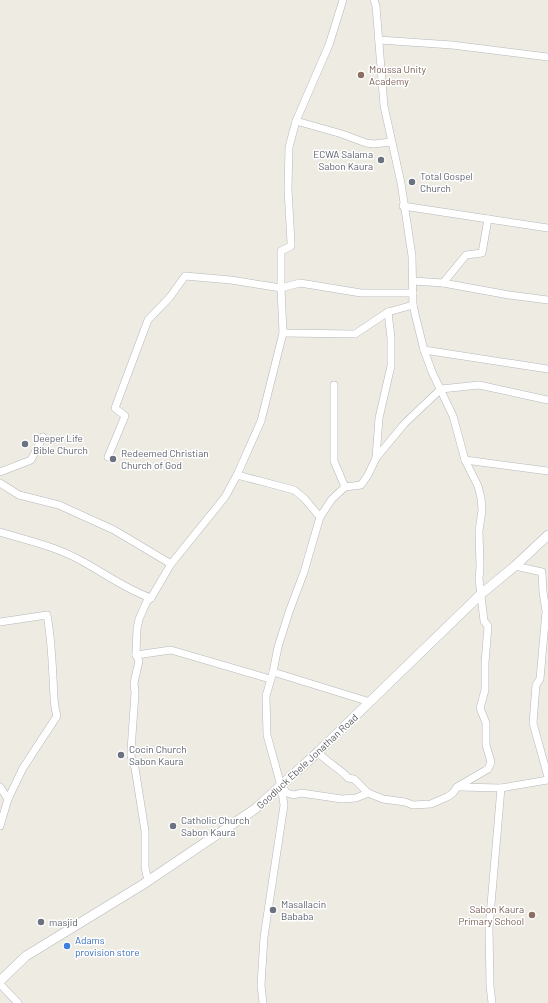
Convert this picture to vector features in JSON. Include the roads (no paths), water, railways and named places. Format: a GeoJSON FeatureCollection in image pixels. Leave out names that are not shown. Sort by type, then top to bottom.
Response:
{"type":"FeatureCollection","features":[{"type":"Feature","properties":{"kind":"main road","name":"Goodluck Ebele Jonathan Road"},"geometry":{"type":"LineString","coordinates":[[0,982],[26,956],[148,881],[256,809],[318,752],[481,594],[515,566],[548,535]]}},
{"type":"Feature","properties":{"kind":"street"},"geometry":{"type":"LineString","coordinates":[[148,881],[145,867],[145,830],[135,768],[131,756],[135,693],[134,683],[138,661],[136,655],[137,626],[147,601],[151,598],[171,564],[225,497],[238,475],[261,421],[283,333],[280,288],[281,251],[291,246],[288,189],[289,147],[296,121],[329,45],[343,0]]}},
{"type":"Feature","properties":{"kind":"street"},"geometry":{"type":"LineString","coordinates":[[318,752],[325,761],[348,778],[354,779],[368,793],[383,799],[405,802],[413,805],[431,804],[453,793],[457,787],[488,769],[491,762],[486,745],[486,723],[480,708],[485,690],[485,663],[488,626],[484,621],[479,579],[479,531],[482,510],[481,498],[478,486],[465,460],[452,416],[432,372],[424,350],[414,305],[412,256],[403,206],[401,183],[384,106],[376,6],[374,0]]}},
{"type":"Feature","properties":{"kind":"street"},"geometry":{"type":"LineString","coordinates":[[379,40],[452,45],[548,57]]}},
{"type":"Feature","properties":{"kind":"street"},"geometry":{"type":"LineString","coordinates":[[296,121],[342,134],[367,144],[391,142]]}},
{"type":"Feature","properties":{"kind":"street"},"geometry":{"type":"LineString","coordinates":[[403,206],[548,228]]}},
{"type":"Feature","properties":{"kind":"street"},"geometry":{"type":"LineString","coordinates":[[443,283],[466,255],[482,253],[488,219]]}},
{"type":"Feature","properties":{"kind":"street"},"geometry":{"type":"LineString","coordinates":[[108,457],[125,416],[115,408],[148,320],[170,297],[185,276],[231,280],[280,288],[300,283],[361,293],[413,294]]}},
{"type":"Feature","properties":{"kind":"street"},"geometry":{"type":"LineString","coordinates":[[413,281],[443,283],[509,295],[548,300]]}},
{"type":"Feature","properties":{"kind":"street"},"geometry":{"type":"LineString","coordinates":[[283,333],[355,334],[388,312],[414,305]]}},
{"type":"Feature","properties":{"kind":"street"},"geometry":{"type":"LineString","coordinates":[[376,458],[379,418],[391,366],[391,338],[388,312]]}},
{"type":"Feature","properties":{"kind":"street"},"geometry":{"type":"LineString","coordinates":[[424,350],[548,369]]}},
{"type":"Feature","properties":{"kind":"street"},"geometry":{"type":"LineString","coordinates":[[263,1003],[261,985],[264,937],[284,805],[282,786],[267,734],[266,696],[280,640],[304,572],[320,517],[332,499],[345,487],[361,485],[368,475],[376,458],[406,422],[441,389],[480,385],[548,400]]}},
{"type":"Feature","properties":{"kind":"street"},"geometry":{"type":"LineString","coordinates":[[334,386],[334,461],[345,487]]}},
{"type":"Feature","properties":{"kind":"street"},"geometry":{"type":"LineString","coordinates":[[0,472],[31,460],[43,437]]}},
{"type":"Feature","properties":{"kind":"street"},"geometry":{"type":"LineString","coordinates":[[465,460],[548,471]]}},
{"type":"Feature","properties":{"kind":"street"},"geometry":{"type":"LineString","coordinates":[[238,475],[294,490],[304,498],[320,517]]}},
{"type":"Feature","properties":{"kind":"street"},"geometry":{"type":"LineString","coordinates":[[0,483],[19,495],[59,505],[114,530],[171,564]]}},
{"type":"Feature","properties":{"kind":"street"},"geometry":{"type":"LineString","coordinates":[[0,533],[39,544],[77,558],[138,593],[151,598]]}},
{"type":"Feature","properties":{"kind":"street"},"geometry":{"type":"LineString","coordinates":[[457,787],[501,788],[548,779],[533,723],[536,685],[544,680],[546,611],[542,572],[515,566]]}},
{"type":"Feature","properties":{"kind":"street"},"geometry":{"type":"LineString","coordinates":[[0,622],[47,615],[51,642],[54,707],[57,716],[23,768],[8,798],[0,826]]}},
{"type":"Feature","properties":{"kind":"street"},"geometry":{"type":"LineString","coordinates":[[136,655],[170,650],[270,679]]}},
{"type":"Feature","properties":{"kind":"street"},"geometry":{"type":"LineString","coordinates":[[273,672],[370,702]]}},
{"type":"Feature","properties":{"kind":"street"},"geometry":{"type":"LineString","coordinates":[[282,786],[286,793],[294,795],[301,793],[342,798],[356,798],[368,793]]}},
{"type":"Feature","properties":{"kind":"street"},"geometry":{"type":"LineString","coordinates":[[0,787],[8,798]]}},
{"type":"Feature","properties":{"kind":"street"},"geometry":{"type":"LineString","coordinates":[[492,1003],[488,928],[501,788]]}},
{"type":"Feature","properties":{"kind":"street"},"geometry":{"type":"LineString","coordinates":[[0,982],[18,1003]]}},
{"type":"Feature","properties":{"kind":"place","name":"Moussa Unity Academy"},"geometry":{"type":"Point","coordinates":[361,75]}},
{"type":"Feature","properties":{"kind":"place","name":"ECWA Salama Sabon Kaura"},"geometry":{"type":"Point","coordinates":[381,160]}},
{"type":"Feature","properties":{"kind":"place","name":"Total Gospel Church"},"geometry":{"type":"Point","coordinates":[412,182]}},
{"type":"Feature","properties":{"kind":"place","name":"Deeper Life Bible Church"},"geometry":{"type":"Point","coordinates":[25,444]}},
{"type":"Feature","properties":{"kind":"place","name":"Redeemed Christian Church of God"},"geometry":{"type":"Point","coordinates":[113,459]}},
{"type":"Feature","properties":{"kind":"place","name":"Cocin Church Sabon Kaura"},"geometry":{"type":"Point","coordinates":[121,755]}},
{"type":"Feature","properties":{"kind":"place","name":"Catholic Church Sabon Kaura"},"geometry":{"type":"Point","coordinates":[173,826]}},
{"type":"Feature","properties":{"kind":"place","name":"Masallacin Bababa"},"geometry":{"type":"Point","coordinates":[273,910]}},
{"type":"Feature","properties":{"kind":"place","name":"Sabon Kaura Primary School"},"geometry":{"type":"Point","coordinates":[532,915]}},
{"type":"Feature","properties":{"kind":"place","name":"masjid"},"geometry":{"type":"Point","coordinates":[41,922]}},
{"type":"Feature","properties":{"kind":"place","name":"Adams provision store"},"geometry":{"type":"Point","coordinates":[67,946]}}]}
